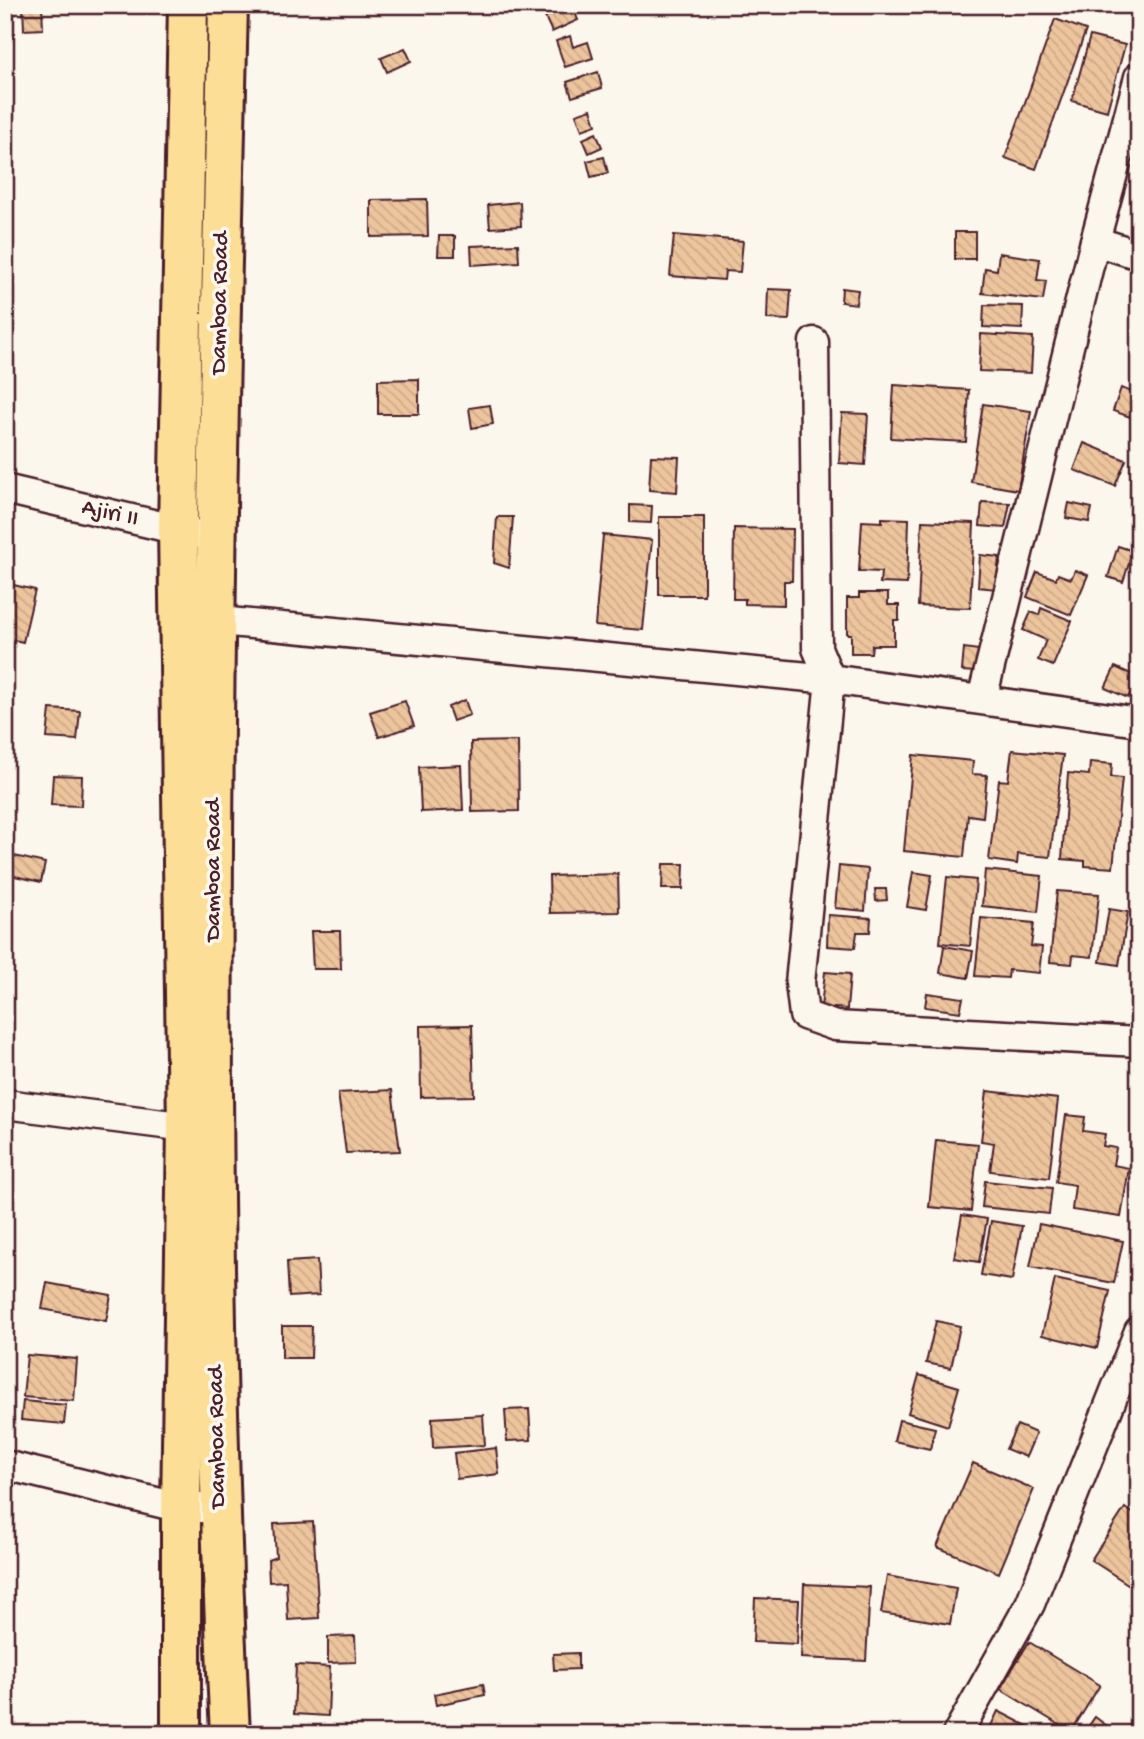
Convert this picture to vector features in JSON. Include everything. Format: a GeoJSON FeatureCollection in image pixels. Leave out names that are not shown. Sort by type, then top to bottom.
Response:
{"type":"FeatureCollection","features":[{"type":"Feature","properties":{"kind":"main road","name":"Damboa Road"},"geometry":{"type":"LineString","coordinates":[[188,5],[178,529],[197,619],[218,1508],[230,1734]]}},
{"type":"Feature","properties":{"kind":"main road","name":"Damboa Road"},"geometry":{"type":"LineString","coordinates":[[181,1734],[181,1508],[197,619],[215,539],[228,5]]}},
{"type":"Feature","properties":{"kind":"street"},"geometry":{"type":"LineString","coordinates":[[982,699],[1095,241],[1139,77]]}},
{"type":"Feature","properties":{"kind":"street"},"geometry":{"type":"LineString","coordinates":[[1095,241],[1139,255]]}},
{"type":"Feature","properties":{"kind":"street"},"geometry":{"type":"LineString","coordinates":[[814,342],[817,648],[830,679],[800,983],[804,1015],[835,1026],[1139,1042]]}},
{"type":"Feature","properties":{"kind":"street","name":"Ajiri II"},"geometry":{"type":"LineString","coordinates":[[5,489],[215,539]]}},
{"type":"Feature","properties":{"kind":"street"},"geometry":{"type":"LineString","coordinates":[[197,619],[830,679],[1139,722]]}},
{"type":"Feature","properties":{"kind":"street"},"geometry":{"type":"LineString","coordinates":[[5,1104],[187,1127]]}},
{"type":"Feature","properties":{"kind":"street"},"geometry":{"type":"LineString","coordinates":[[957,1734],[1030,1604],[1139,1331]]}},
{"type":"Feature","properties":{"kind":"street"},"geometry":{"type":"LineString","coordinates":[[5,1465],[181,1508],[218,1508]]}},
{"type":"Feature","properties":{"kind":"building"},"geometry":{"type":"Polygon","coordinates":[[[23,5],[42,5],[43,29],[24,30],[23,5]]]}},
{"type":"Feature","properties":{"kind":"building"},"geometry":{"type":"Polygon","coordinates":[[[572,5],[578,20],[552,32],[545,17],[572,5]]]}},
{"type":"Feature","properties":{"kind":"building"},"geometry":{"type":"Polygon","coordinates":[[[1055,19],[1086,30],[1036,169],[1005,158],[1055,19]]]}},
{"type":"Feature","properties":{"kind":"building"},"geometry":{"type":"Polygon","coordinates":[[[570,36],[573,47],[588,42],[593,58],[565,67],[556,41],[570,36]]]}},
{"type":"Feature","properties":{"kind":"building"},"geometry":{"type":"Polygon","coordinates":[[[1090,36],[1125,45],[1107,111],[1072,101],[1090,36]]]}},
{"type":"Feature","properties":{"kind":"building"},"geometry":{"type":"Polygon","coordinates":[[[405,48],[411,61],[387,72],[381,58],[405,48]]]}},
{"type":"Feature","properties":{"kind":"building"},"geometry":{"type":"Polygon","coordinates":[[[598,72],[602,88],[572,97],[567,82],[598,72]]]}},
{"type":"Feature","properties":{"kind":"building"},"geometry":{"type":"Polygon","coordinates":[[[591,109],[596,125],[582,130],[576,114],[591,109]]]}},
{"type":"Feature","properties":{"kind":"building"},"geometry":{"type":"Polygon","coordinates":[[[596,133],[602,147],[589,153],[583,139],[596,133]]]}},
{"type":"Feature","properties":{"kind":"building"},"geometry":{"type":"Polygon","coordinates":[[[604,157],[608,173],[591,177],[587,161],[604,157]]]}},
{"type":"Feature","properties":{"kind":"building"},"geometry":{"type":"Polygon","coordinates":[[[427,199],[428,236],[371,237],[371,200],[427,199]]]}},
{"type":"Feature","properties":{"kind":"building"},"geometry":{"type":"Polygon","coordinates":[[[520,202],[521,226],[490,228],[488,205],[520,202]]]}},
{"type":"Feature","properties":{"kind":"building"},"geometry":{"type":"Polygon","coordinates":[[[955,232],[975,232],[975,259],[955,259],[955,232]]]}},
{"type":"Feature","properties":{"kind":"building"},"geometry":{"type":"Polygon","coordinates":[[[674,235],[743,241],[740,272],[725,271],[724,280],[670,276],[674,235]]]}},
{"type":"Feature","properties":{"kind":"building"},"geometry":{"type":"Polygon","coordinates":[[[439,236],[455,236],[455,256],[438,256],[439,236]]]}},
{"type":"Feature","properties":{"kind":"building"},"geometry":{"type":"Polygon","coordinates":[[[518,244],[519,262],[472,265],[471,246],[518,244]]]}},
{"type":"Feature","properties":{"kind":"building"},"geometry":{"type":"Polygon","coordinates":[[[999,253],[1040,259],[1037,280],[1046,281],[1043,300],[982,293],[985,268],[997,270],[999,253]]]}},
{"type":"Feature","properties":{"kind":"building"},"geometry":{"type":"Polygon","coordinates":[[[842,288],[858,290],[856,304],[841,302],[842,288]]]}},
{"type":"Feature","properties":{"kind":"building"},"geometry":{"type":"Polygon","coordinates":[[[768,289],[791,290],[789,320],[767,319],[768,289]]]}},
{"type":"Feature","properties":{"kind":"building"},"geometry":{"type":"Polygon","coordinates":[[[984,305],[1023,306],[1022,329],[983,327],[984,305]]]}},
{"type":"Feature","properties":{"kind":"building"},"geometry":{"type":"Polygon","coordinates":[[[981,334],[1033,337],[1031,373],[979,371],[981,334]]]}},
{"type":"Feature","properties":{"kind":"building"},"geometry":{"type":"Polygon","coordinates":[[[1139,374],[1139,420],[1113,411],[1121,388],[1132,392],[1139,374]]]}},
{"type":"Feature","properties":{"kind":"building"},"geometry":{"type":"Polygon","coordinates":[[[419,379],[419,414],[378,414],[378,380],[419,379]]]}},
{"type":"Feature","properties":{"kind":"building"},"geometry":{"type":"Polygon","coordinates":[[[894,385],[969,390],[966,442],[891,438],[894,385]]]}},
{"type":"Feature","properties":{"kind":"building"},"geometry":{"type":"Polygon","coordinates":[[[983,404],[1031,411],[1018,490],[971,482],[983,404]]]}},
{"type":"Feature","properties":{"kind":"building"},"geometry":{"type":"Polygon","coordinates":[[[490,405],[493,424],[472,428],[469,408],[490,405]]]}},
{"type":"Feature","properties":{"kind":"building"},"geometry":{"type":"Polygon","coordinates":[[[842,413],[868,414],[865,465],[839,463],[842,413]]]}},
{"type":"Feature","properties":{"kind":"building"},"geometry":{"type":"Polygon","coordinates":[[[1084,443],[1126,460],[1115,486],[1074,470],[1084,443]]]}},
{"type":"Feature","properties":{"kind":"building"},"geometry":{"type":"Polygon","coordinates":[[[651,456],[679,457],[677,492],[649,490],[651,456]]]}},
{"type":"Feature","properties":{"kind":"building"},"geometry":{"type":"Polygon","coordinates":[[[982,502],[1010,503],[1005,528],[980,526],[982,502]]]}},
{"type":"Feature","properties":{"kind":"building"},"geometry":{"type":"Polygon","coordinates":[[[1069,503],[1092,508],[1089,522],[1066,518],[1069,503]]]}},
{"type":"Feature","properties":{"kind":"building"},"geometry":{"type":"Polygon","coordinates":[[[630,505],[652,506],[651,523],[630,522],[630,505]]]}},
{"type":"Feature","properties":{"kind":"building"},"geometry":{"type":"Polygon","coordinates":[[[497,517],[513,517],[509,568],[494,563],[497,517]]]}},
{"type":"Feature","properties":{"kind":"building"},"geometry":{"type":"Polygon","coordinates":[[[659,517],[704,517],[704,595],[659,595],[659,517]]]}},
{"type":"Feature","properties":{"kind":"building"},"geometry":{"type":"Polygon","coordinates":[[[882,518],[909,519],[907,584],[880,583],[881,572],[859,571],[862,521],[882,522],[882,518]]]}},
{"type":"Feature","properties":{"kind":"building"},"geometry":{"type":"Polygon","coordinates":[[[922,521],[974,523],[970,608],[918,606],[922,521]]]}},
{"type":"Feature","properties":{"kind":"building"},"geometry":{"type":"Polygon","coordinates":[[[734,528],[793,529],[792,581],[784,581],[784,605],[745,604],[745,599],[733,599],[734,528]]]}},
{"type":"Feature","properties":{"kind":"building"},"geometry":{"type":"Polygon","coordinates":[[[603,535],[652,540],[643,630],[595,626],[603,535]]]}},
{"type":"Feature","properties":{"kind":"building"},"geometry":{"type":"Polygon","coordinates":[[[1118,546],[1133,551],[1123,582],[1108,577],[1118,546]]]}},
{"type":"Feature","properties":{"kind":"building"},"geometry":{"type":"Polygon","coordinates":[[[980,555],[999,557],[996,589],[978,587],[980,555]]]}},
{"type":"Feature","properties":{"kind":"building"},"geometry":{"type":"Polygon","coordinates":[[[1075,570],[1088,575],[1071,615],[1027,597],[1037,572],[1056,579],[1058,574],[1071,579],[1075,570]]]}},
{"type":"Feature","properties":{"kind":"building"},"geometry":{"type":"Polygon","coordinates":[[[5,583],[35,590],[23,642],[5,638],[5,583]]]}},
{"type":"Feature","properties":{"kind":"building"},"geometry":{"type":"Polygon","coordinates":[[[859,593],[888,593],[888,605],[899,605],[899,620],[894,620],[894,645],[872,645],[871,653],[851,653],[851,634],[847,634],[847,598],[859,598],[859,593]]]}},
{"type":"Feature","properties":{"kind":"building"},"geometry":{"type":"Polygon","coordinates":[[[1041,608],[1072,621],[1053,666],[1038,660],[1046,640],[1023,630],[1031,612],[1039,615],[1041,608]]]}},
{"type":"Feature","properties":{"kind":"building"},"geometry":{"type":"Polygon","coordinates":[[[964,648],[979,650],[976,672],[962,671],[964,648]]]}},
{"type":"Feature","properties":{"kind":"building"},"geometry":{"type":"Polygon","coordinates":[[[1115,667],[1138,677],[1128,698],[1105,688],[1115,667]]]}},
{"type":"Feature","properties":{"kind":"building"},"geometry":{"type":"Polygon","coordinates":[[[465,700],[470,715],[453,721],[448,707],[465,700]]]}},
{"type":"Feature","properties":{"kind":"building"},"geometry":{"type":"Polygon","coordinates":[[[405,701],[414,726],[379,737],[370,712],[405,701]]]}},
{"type":"Feature","properties":{"kind":"building"},"geometry":{"type":"Polygon","coordinates":[[[50,709],[80,711],[77,740],[47,738],[50,709]]]}},
{"type":"Feature","properties":{"kind":"building"},"geometry":{"type":"Polygon","coordinates":[[[518,741],[519,811],[472,812],[471,742],[518,741]]]}},
{"type":"Feature","properties":{"kind":"building"},"geometry":{"type":"Polygon","coordinates":[[[1012,750],[1063,755],[1050,857],[1018,854],[1017,864],[989,860],[999,780],[1008,781],[1012,750]]]}},
{"type":"Feature","properties":{"kind":"building"},"geometry":{"type":"Polygon","coordinates":[[[913,755],[973,761],[972,774],[987,775],[983,817],[968,815],[964,857],[904,851],[913,755]]]}},
{"type":"Feature","properties":{"kind":"building"},"geometry":{"type":"Polygon","coordinates":[[[1090,762],[1112,764],[1111,777],[1122,778],[1113,868],[1085,866],[1085,861],[1062,859],[1068,773],[1089,775],[1090,762]]]}},
{"type":"Feature","properties":{"kind":"building"},"geometry":{"type":"Polygon","coordinates":[[[461,765],[463,810],[421,812],[419,767],[461,765]]]}},
{"type":"Feature","properties":{"kind":"building"},"geometry":{"type":"Polygon","coordinates":[[[53,775],[82,776],[81,806],[51,805],[53,775]]]}},
{"type":"Feature","properties":{"kind":"building"},"geometry":{"type":"Polygon","coordinates":[[[10,855],[45,863],[41,882],[6,874],[10,855]]]}},
{"type":"Feature","properties":{"kind":"building"},"geometry":{"type":"Polygon","coordinates":[[[663,864],[684,864],[683,889],[662,889],[663,864]]]}},
{"type":"Feature","properties":{"kind":"building"},"geometry":{"type":"Polygon","coordinates":[[[839,866],[868,869],[865,911],[835,908],[839,866]]]}},
{"type":"Feature","properties":{"kind":"building"},"geometry":{"type":"Polygon","coordinates":[[[985,870],[1042,876],[1038,912],[982,906],[985,870]]]}},
{"type":"Feature","properties":{"kind":"building"},"geometry":{"type":"Polygon","coordinates":[[[913,872],[932,875],[926,910],[907,907],[913,872]]]}},
{"type":"Feature","properties":{"kind":"building"},"geometry":{"type":"Polygon","coordinates":[[[618,874],[619,912],[550,913],[549,876],[618,874]]]}},
{"type":"Feature","properties":{"kind":"building"},"geometry":{"type":"Polygon","coordinates":[[[947,877],[976,880],[970,946],[940,943],[947,877]]]}},
{"type":"Feature","properties":{"kind":"building"},"geometry":{"type":"Polygon","coordinates":[[[875,889],[886,889],[887,900],[876,901],[875,889]]]}},
{"type":"Feature","properties":{"kind":"building"},"geometry":{"type":"Polygon","coordinates":[[[1057,891],[1099,894],[1092,957],[1073,955],[1072,964],[1050,962],[1057,891]]]}},
{"type":"Feature","properties":{"kind":"building"},"geometry":{"type":"Polygon","coordinates":[[[1109,909],[1128,912],[1119,965],[1100,962],[1109,909]]]}},
{"type":"Feature","properties":{"kind":"building"},"geometry":{"type":"Polygon","coordinates":[[[828,915],[871,918],[870,932],[857,932],[855,948],[827,946],[828,915]]]}},
{"type":"Feature","properties":{"kind":"building"},"geometry":{"type":"Polygon","coordinates":[[[981,918],[1034,923],[1031,946],[1042,947],[1039,973],[1009,970],[1008,978],[975,976],[981,918]]]}},
{"type":"Feature","properties":{"kind":"building"},"geometry":{"type":"Polygon","coordinates":[[[311,931],[340,931],[341,969],[313,969],[311,931]]]}},
{"type":"Feature","properties":{"kind":"building"},"geometry":{"type":"Polygon","coordinates":[[[944,946],[973,951],[968,978],[940,973],[944,946]]]}},
{"type":"Feature","properties":{"kind":"building"},"geometry":{"type":"Polygon","coordinates":[[[5,948],[9,948],[5,1013],[5,948]]]}},
{"type":"Feature","properties":{"kind":"building"},"geometry":{"type":"Polygon","coordinates":[[[825,972],[850,974],[847,1009],[821,1007],[825,972]]]}},
{"type":"Feature","properties":{"kind":"building"},"geometry":{"type":"Polygon","coordinates":[[[927,993],[963,998],[960,1012],[925,1007],[927,993]]]}},
{"type":"Feature","properties":{"kind":"building"},"geometry":{"type":"Polygon","coordinates":[[[472,1025],[474,1096],[421,1097],[420,1026],[472,1025]]]}},
{"type":"Feature","properties":{"kind":"building"},"geometry":{"type":"Polygon","coordinates":[[[392,1090],[400,1151],[346,1153],[338,1093],[392,1090]]]}},
{"type":"Feature","properties":{"kind":"building"},"geometry":{"type":"Polygon","coordinates":[[[987,1091],[1058,1099],[1049,1178],[990,1171],[994,1143],[981,1141],[987,1091]]]}},
{"type":"Feature","properties":{"kind":"building"},"geometry":{"type":"Polygon","coordinates":[[[1066,1115],[1085,1117],[1083,1131],[1105,1134],[1103,1146],[1116,1148],[1113,1165],[1129,1168],[1121,1217],[1072,1210],[1075,1185],[1056,1182],[1066,1115]]]}},
{"type":"Feature","properties":{"kind":"building"},"geometry":{"type":"Polygon","coordinates":[[[936,1140],[978,1144],[971,1211],[929,1207],[936,1140]]]}},
{"type":"Feature","properties":{"kind":"building"},"geometry":{"type":"Polygon","coordinates":[[[985,1181],[1052,1188],[1049,1214],[982,1207],[985,1181]]]}},
{"type":"Feature","properties":{"kind":"building"},"geometry":{"type":"Polygon","coordinates":[[[962,1215],[987,1219],[979,1262],[954,1258],[962,1215]]]}},
{"type":"Feature","properties":{"kind":"building"},"geometry":{"type":"Polygon","coordinates":[[[991,1221],[1022,1226],[1012,1280],[981,1275],[991,1221]]]}},
{"type":"Feature","properties":{"kind":"building"},"geometry":{"type":"Polygon","coordinates":[[[1039,1224],[1123,1241],[1114,1283],[1030,1267],[1039,1224]]]}},
{"type":"Feature","properties":{"kind":"building"},"geometry":{"type":"Polygon","coordinates":[[[317,1260],[319,1295],[289,1297],[287,1262],[317,1260]]]}},
{"type":"Feature","properties":{"kind":"building"},"geometry":{"type":"Polygon","coordinates":[[[1055,1279],[1110,1291],[1097,1348],[1042,1335],[1055,1279]]]}},
{"type":"Feature","properties":{"kind":"building"},"geometry":{"type":"Polygon","coordinates":[[[47,1283],[111,1295],[106,1321],[42,1309],[47,1283]]]}},
{"type":"Feature","properties":{"kind":"building"},"geometry":{"type":"Polygon","coordinates":[[[936,1321],[960,1326],[951,1368],[926,1363],[936,1321]]]}},
{"type":"Feature","properties":{"kind":"building"},"geometry":{"type":"Polygon","coordinates":[[[282,1326],[312,1326],[311,1358],[282,1358],[282,1326]]]}},
{"type":"Feature","properties":{"kind":"building"},"geometry":{"type":"Polygon","coordinates":[[[27,1355],[77,1359],[74,1401],[23,1397],[27,1355]]]}},
{"type":"Feature","properties":{"kind":"building"},"geometry":{"type":"Polygon","coordinates":[[[919,1375],[959,1387],[948,1426],[908,1413],[919,1375]]]}},
{"type":"Feature","properties":{"kind":"building"},"geometry":{"type":"Polygon","coordinates":[[[23,1401],[66,1405],[64,1424],[21,1420],[23,1401]]]}},
{"type":"Feature","properties":{"kind":"building"},"geometry":{"type":"Polygon","coordinates":[[[529,1409],[531,1440],[507,1441],[505,1410],[529,1409]]]}},
{"type":"Feature","properties":{"kind":"building"},"geometry":{"type":"Polygon","coordinates":[[[483,1415],[485,1445],[433,1448],[432,1418],[483,1415]]]}},
{"type":"Feature","properties":{"kind":"building"},"geometry":{"type":"Polygon","coordinates":[[[899,1420],[935,1428],[930,1449],[894,1441],[899,1420]]]}},
{"type":"Feature","properties":{"kind":"building"},"geometry":{"type":"Polygon","coordinates":[[[1017,1425],[1036,1433],[1026,1457],[1006,1449],[1017,1425]]]}},
{"type":"Feature","properties":{"kind":"building"},"geometry":{"type":"Polygon","coordinates":[[[496,1448],[499,1474],[457,1479],[454,1453],[496,1448]]]}},
{"type":"Feature","properties":{"kind":"building"},"geometry":{"type":"Polygon","coordinates":[[[973,1463],[1034,1489],[999,1573],[937,1547],[973,1463]]]}},
{"type":"Feature","properties":{"kind":"building"},"geometry":{"type":"Polygon","coordinates":[[[1125,1508],[1139,1517],[1137,1590],[1091,1560],[1125,1508]]]}},
{"type":"Feature","properties":{"kind":"building"},"geometry":{"type":"Polygon","coordinates":[[[313,1522],[319,1618],[288,1620],[286,1581],[269,1582],[268,1560],[276,1557],[274,1524],[313,1522]]]}},
{"type":"Feature","properties":{"kind":"building"},"geometry":{"type":"Polygon","coordinates":[[[887,1576],[956,1588],[950,1624],[881,1613],[887,1576]]]}},
{"type":"Feature","properties":{"kind":"building"},"geometry":{"type":"Polygon","coordinates":[[[804,1584],[870,1587],[866,1661],[801,1658],[804,1584]]]}},
{"type":"Feature","properties":{"kind":"building"},"geometry":{"type":"Polygon","coordinates":[[[755,1598],[799,1600],[797,1644],[753,1642],[755,1598]]]}},
{"type":"Feature","properties":{"kind":"building"},"geometry":{"type":"Polygon","coordinates":[[[355,1636],[356,1662],[328,1663],[328,1637],[355,1636]]]}},
{"type":"Feature","properties":{"kind":"building"},"geometry":{"type":"Polygon","coordinates":[[[1029,1642],[1100,1685],[1071,1732],[1000,1689],[1029,1642]]]}},
{"type":"Feature","properties":{"kind":"building"},"geometry":{"type":"Polygon","coordinates":[[[578,1653],[578,1669],[554,1670],[553,1654],[578,1653]]]}},
{"type":"Feature","properties":{"kind":"building"},"geometry":{"type":"Polygon","coordinates":[[[296,1665],[330,1667],[328,1716],[294,1714],[296,1665]]]}},
{"type":"Feature","properties":{"kind":"building"},"geometry":{"type":"Polygon","coordinates":[[[483,1684],[485,1695],[436,1705],[434,1694],[483,1684]]]}},
{"type":"Feature","properties":{"kind":"building"},"geometry":{"type":"Polygon","coordinates":[[[998,1711],[1039,1732],[1038,1734],[987,1734],[998,1711]]]}},
{"type":"Feature","properties":{"kind":"building"},"geometry":{"type":"Polygon","coordinates":[[[1095,1717],[1118,1734],[1083,1734],[1095,1717]]]}}]}
